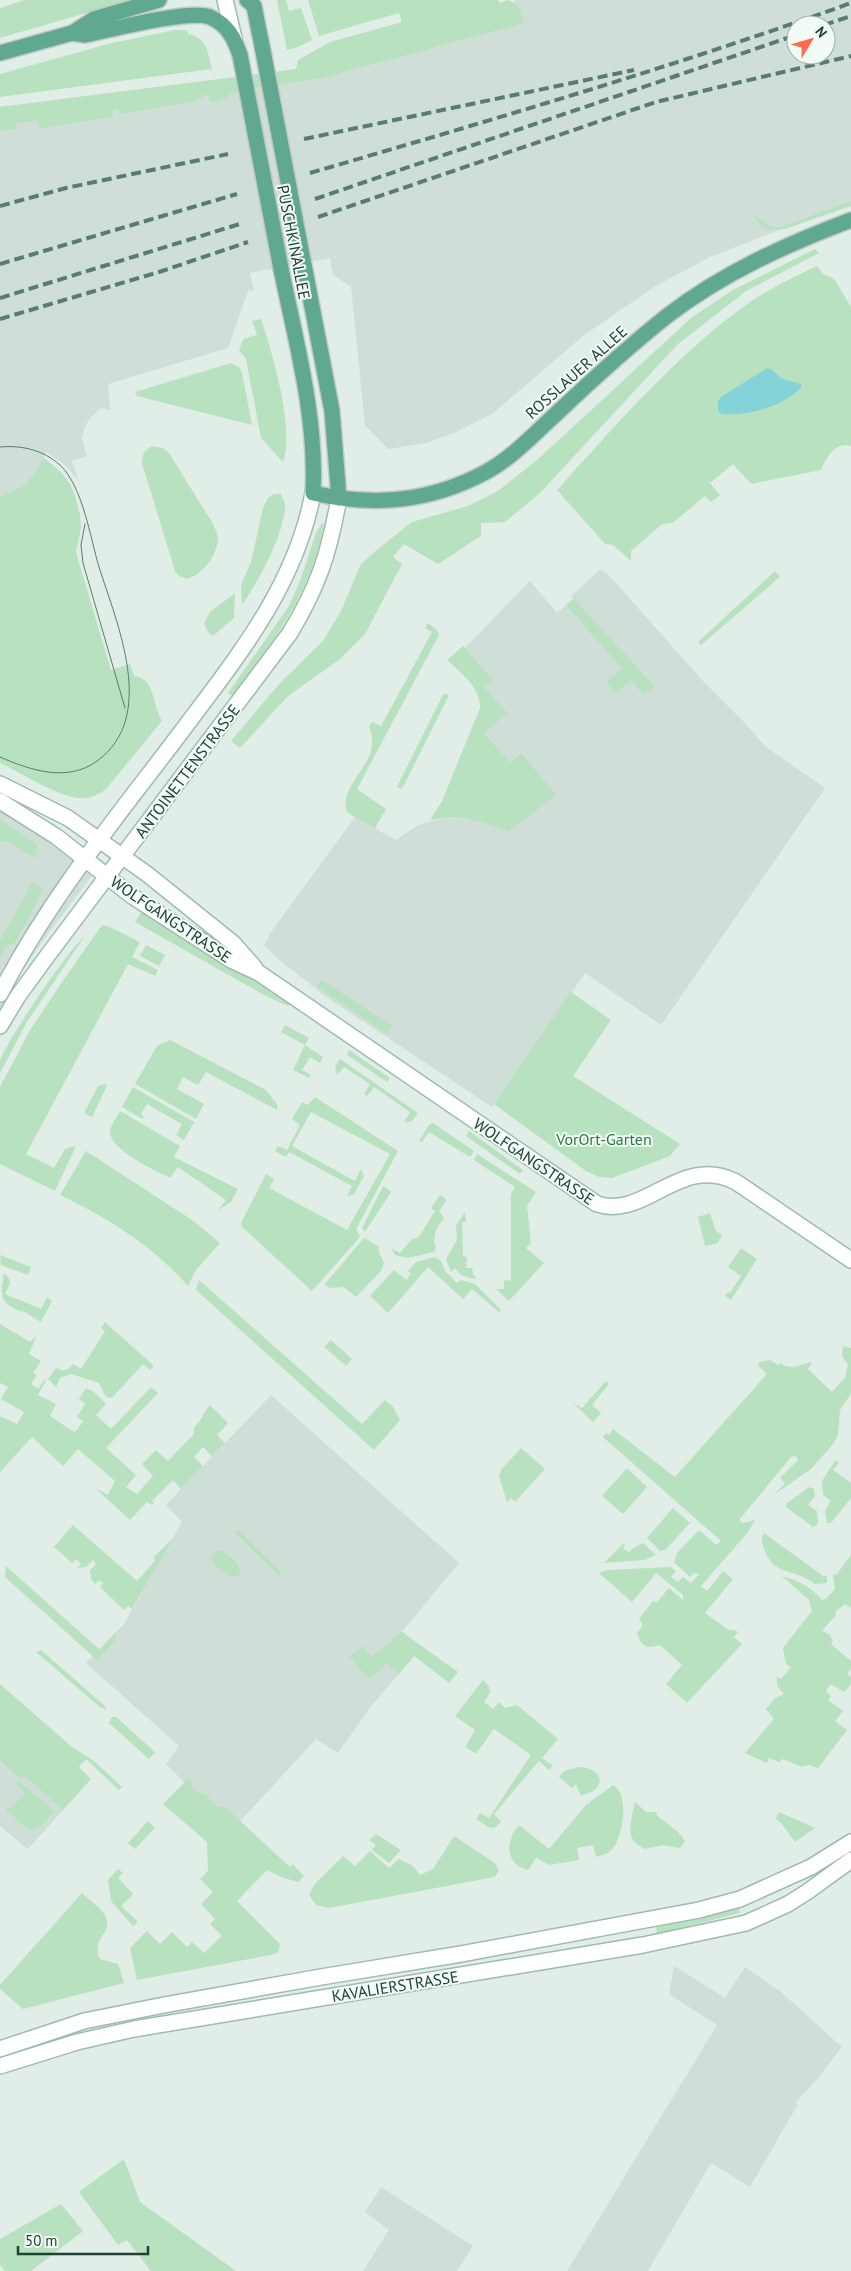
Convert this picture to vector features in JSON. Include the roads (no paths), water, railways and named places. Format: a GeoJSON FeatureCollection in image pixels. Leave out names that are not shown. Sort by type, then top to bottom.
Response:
{"type":"FeatureCollection","features":[{"type":"Feature","properties":{"kind":"main road"},"geometry":{"type":"LineString","coordinates":[[0,54],[72,33],[94,20],[159,0]]}},
{"type":"Feature","properties":{"kind":"main road","name":"PUSCHKINALLEE"},"geometry":{"type":"LineString","coordinates":[[225,0],[240,55],[301,363],[308,407],[314,472],[313,493]]}},
{"type":"Feature","properties":{"kind":"main road","name":"PUSCHKINALLEE"},"geometry":{"type":"LineString","coordinates":[[251,2],[263,51],[332,410],[339,498]]}},
{"type":"Feature","properties":{"kind":"main road"},"geometry":{"type":"LineString","coordinates":[[72,33],[84,35],[121,26],[194,15],[207,16],[216,20],[234,38]]}},
{"type":"Feature","properties":{"kind":"main road","name":"ROSSLAUER ALLEE"},"geometry":{"type":"LineString","coordinates":[[313,493],[379,502],[404,499],[438,491],[486,472],[528,439],[621,353],[692,298],[760,257],[851,220]]}},
{"type":"Feature","properties":{"kind":"main road","name":"ANTOINETTENSTRASSE"},"geometry":{"type":"LineString","coordinates":[[0,994],[44,916],[205,702],[263,619],[293,562],[309,514],[313,493]]}},
{"type":"Feature","properties":{"kind":"main road","name":"ANTOINETTENSTRASSE"},"geometry":{"type":"LineString","coordinates":[[0,1026],[18,996],[264,668],[302,613],[315,587],[330,546],[339,498]]}},
{"type":"Feature","properties":{"kind":"main road","name":"WOLFGANGSTRASSE"},"geometry":{"type":"LineString","coordinates":[[0,784],[68,818],[123,856],[164,886],[233,943],[259,973]]}},
{"type":"Feature","properties":{"kind":"main road","name":"WOLFGANGSTRASSE"},"geometry":{"type":"LineString","coordinates":[[0,801],[52,833],[132,896],[232,960],[259,973],[597,1204],[608,1208],[622,1206],[694,1175],[718,1175],[736,1182],[851,1260]]}},
{"type":"Feature","properties":{"kind":"main road","name":"KAVALIERSTRASSE"},"geometry":{"type":"LineString","coordinates":[[0,2049],[84,2021],[137,2010],[321,1976],[461,1954],[699,1910],[740,1899],[811,1867],[851,1842]]}},
{"type":"Feature","properties":{"kind":"main road","name":"KAVALIERSTRASSE"},"geometry":{"type":"LineString","coordinates":[[0,2066],[77,2042],[160,2024],[643,1945],[746,1923],[788,1904],[851,1860]]}},
{"type":"Feature","properties":{"kind":"water"},"geometry":{"type":"Polygon","coordinates":[[[767,368],[771,369],[782,379],[801,384],[801,388],[793,395],[764,409],[753,412],[721,414],[718,410],[718,402],[721,397],[767,368]]]}},
{"type":"Feature","properties":{"kind":"tram line"},"geometry":{"type":"LineString","coordinates":[[0,447],[24,448],[47,456],[60,465],[75,486],[85,513],[122,642],[128,669],[129,695],[126,720],[115,742],[97,761],[85,768],[61,773],[48,772],[36,770],[0,757]]}},
{"type":"Feature","properties":{"kind":"tram line"},"geometry":{"type":"LineString","coordinates":[[85,524],[81,545],[83,563],[125,708]]}},
{"type":"Feature","properties":{"kind":"railway"},"geometry":{"type":"LineString","coordinates":[[310,173],[650,71],[851,3]]}},
{"type":"Feature","properties":{"kind":"railway"},"geometry":{"type":"LineString","coordinates":[[836,21],[851,16]]}},
{"type":"Feature","properties":{"kind":"railway"},"geometry":{"type":"LineString","coordinates":[[315,199],[786,38]]}},
{"type":"Feature","properties":{"kind":"railway"},"geometry":{"type":"LineString","coordinates":[[318,217],[656,102],[851,56]]}},
{"type":"Feature","properties":{"kind":"railway"},"geometry":{"type":"LineString","coordinates":[[304,139],[634,70]]}},
{"type":"Feature","properties":{"kind":"railway"},"geometry":{"type":"LineString","coordinates":[[0,206],[66,188],[228,154]]}},
{"type":"Feature","properties":{"kind":"railway"},"geometry":{"type":"LineString","coordinates":[[0,264],[237,194]]}},
{"type":"Feature","properties":{"kind":"railway"},"geometry":{"type":"LineString","coordinates":[[0,298],[243,223]]}},
{"type":"Feature","properties":{"kind":"railway"},"geometry":{"type":"LineString","coordinates":[[0,319],[159,272],[248,242]]}},
{"type":"Feature","properties":{"kind":"park label","name":"VorOrt-Garten"},"geometry":{"type":"Point","coordinates":[604,1139]}}]}
